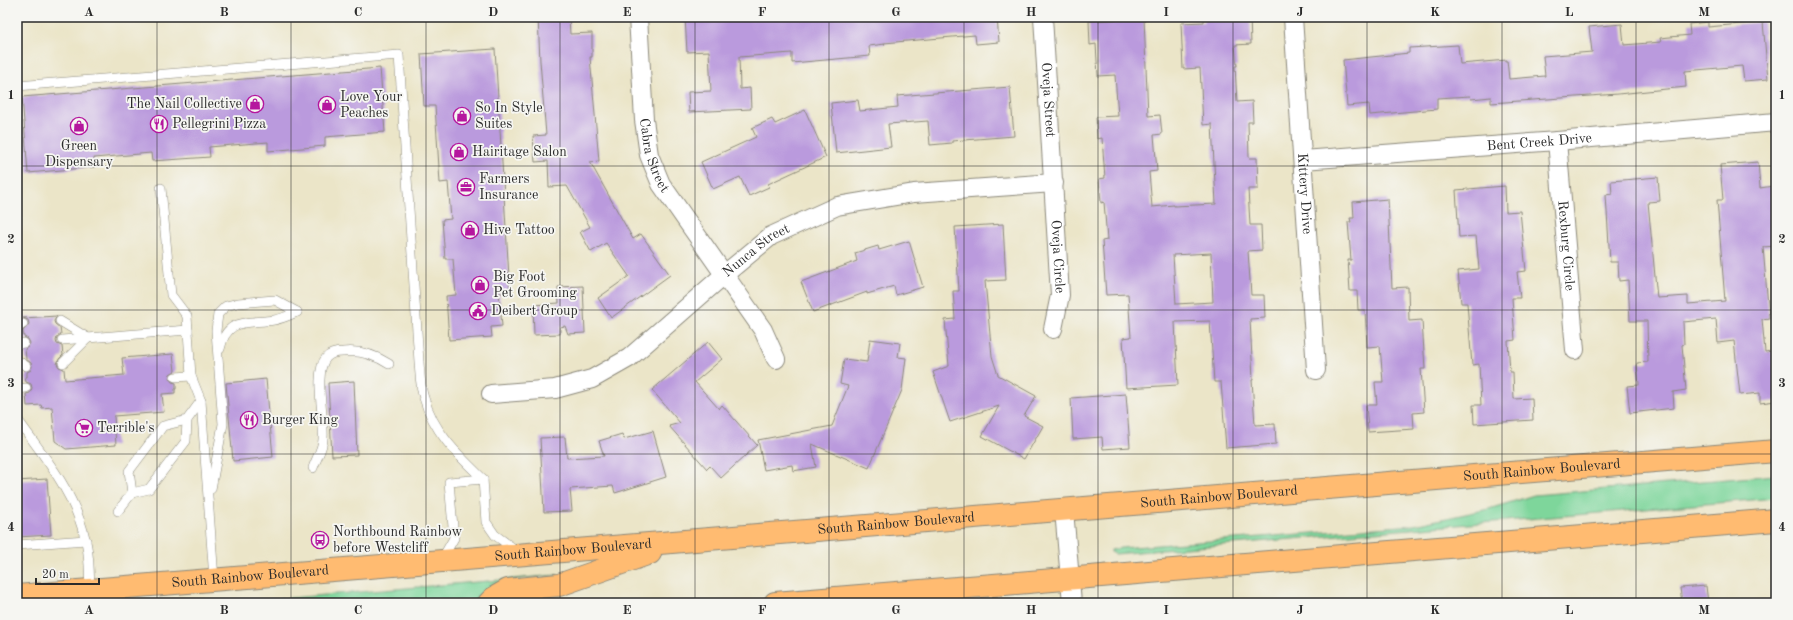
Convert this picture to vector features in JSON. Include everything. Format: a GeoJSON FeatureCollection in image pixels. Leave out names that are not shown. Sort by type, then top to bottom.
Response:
{"type":"FeatureCollection","features":[{"type":"Feature","properties":{"kind":"main road","name":"South Rainbow Boulevard"},"geometry":{"type":"LineString","coordinates":[[17,596],[523,556],[1776,451]]}},
{"type":"Feature","properties":{"kind":"main road"},"geometry":{"type":"LineString","coordinates":[[775,603],[1776,520]]}},
{"type":"Feature","properties":{"kind":"main road"},"geometry":{"type":"LineString","coordinates":[[489,603],[494,598],[508,590],[559,585],[678,543]]}},
{"type":"Feature","properties":{"kind":"street","name":"Cabra Street"},"geometry":{"type":"LineString","coordinates":[[638,17],[644,120],[649,155],[661,184],[763,330],[776,359]]}},
{"type":"Feature","properties":{"kind":"street","name":"Oveja Street"},"geometry":{"type":"LineString","coordinates":[[1043,17],[1054,183]]}},
{"type":"Feature","properties":{"kind":"street","name":"Kittery Drive"},"geometry":{"type":"LineString","coordinates":[[1293,17],[1316,370]]}},
{"type":"Feature","properties":{"kind":"street","name":"Bent Creek Drive"},"geometry":{"type":"LineString","coordinates":[[1303,160],[1557,141],[1776,122]]}},
{"type":"Feature","properties":{"kind":"street","name":"Rexburg Circle"},"geometry":{"type":"LineString","coordinates":[[1557,141],[1575,350]]}},
{"type":"Feature","properties":{"kind":"street","name":"Nunca Street"},"geometry":{"type":"LineString","coordinates":[[491,394],[555,389],[592,379],[629,358],[771,236],[837,206],[914,193],[1054,183]]}},
{"type":"Feature","properties":{"kind":"street","name":"Oveja Circle"},"geometry":{"type":"LineString","coordinates":[[1053,329],[1060,294],[1054,183]]}},
{"type":"Feature","properties":{"kind":"street"},"geometry":{"type":"LineString","coordinates":[[1064,510],[1072,603]]}},
{"type":"Feature","properties":{"kind":"lane"},"geometry":{"type":"LineString","coordinates":[[17,86],[399,56],[419,362],[423,398],[438,432],[459,456],[483,479],[486,522],[495,535],[523,556]]}},
{"type":"Feature","properties":{"kind":"lane"},"geometry":{"type":"LineString","coordinates":[[161,188],[171,295],[187,316],[191,376],[201,401],[214,581]]}},
{"type":"Feature","properties":{"kind":"lane"},"geometry":{"type":"LineString","coordinates":[[208,503],[223,424],[218,358],[216,331],[218,314],[226,306],[238,303],[275,300],[297,312],[275,320],[237,323],[227,330],[221,342],[218,358]]}},
{"type":"Feature","properties":{"kind":"lane"},"geometry":{"type":"LineString","coordinates":[[60,321],[88,338]]}},
{"type":"Feature","properties":{"kind":"lane"},"geometry":{"type":"LineString","coordinates":[[62,340],[188,330]]}},
{"type":"Feature","properties":{"kind":"lane"},"geometry":{"type":"LineString","coordinates":[[63,363],[88,338]]}},
{"type":"Feature","properties":{"kind":"lane"},"geometry":{"type":"LineString","coordinates":[[313,468],[323,441],[320,376],[322,365],[327,357],[346,351],[362,352],[375,355],[388,364]]}},
{"type":"Feature","properties":{"kind":"lane"},"geometry":{"type":"LineString","coordinates":[[17,360],[26,366]]}},
{"type":"Feature","properties":{"kind":"lane"},"geometry":{"type":"LineString","coordinates":[[175,377],[191,376]]}},
{"type":"Feature","properties":{"kind":"lane"},"geometry":{"type":"LineString","coordinates":[[118,512],[132,493],[149,489],[186,441],[187,420],[201,401]]}},
{"type":"Feature","properties":{"kind":"lane"},"geometry":{"type":"LineString","coordinates":[[17,419],[59,477],[79,515],[86,540],[90,591]]}},
{"type":"Feature","properties":{"kind":"lane"},"geometry":{"type":"LineString","coordinates":[[132,493],[128,471],[163,426],[187,420]]}},
{"type":"Feature","properties":{"kind":"lane"},"geometry":{"type":"LineString","coordinates":[[440,562],[454,538],[449,482],[483,479]]}},
{"type":"Feature","properties":{"kind":"lane"},"geometry":{"type":"LineString","coordinates":[[17,545],[86,540]]}},
{"type":"Feature","properties":{"kind":"green space"},"geometry":{"type":"Polygon","coordinates":[[[1776,475],[1776,498],[1115,554],[1111,552],[1111,550],[1121,548],[1414,525],[1489,509],[1534,495],[1776,475]]]}},
{"type":"Feature","properties":{"kind":"green space"},"geometry":{"type":"Polygon","coordinates":[[[558,575],[504,582],[486,589],[473,603],[272,603],[279,599],[558,575]]]}},
{"type":"Feature","properties":{"kind":"building"},"geometry":{"type":"Polygon","coordinates":[[[538,17],[569,17],[570,34],[592,33],[592,57],[590,57],[599,161],[590,162],[633,239],[641,234],[670,275],[611,318],[598,298],[629,276],[606,243],[591,252],[580,232],[590,227],[567,186],[549,187],[548,161],[535,162],[533,136],[546,135],[538,17]]]}},
{"type":"Feature","properties":{"kind":"building"},"geometry":{"type":"Polygon","coordinates":[[[685,17],[997,17],[999,42],[976,44],[975,35],[884,43],[885,44],[869,46],[870,56],[792,63],[792,53],[739,57],[740,89],[750,88],[751,109],[689,112],[688,92],[711,91],[709,51],[687,52],[685,17]]]}},
{"type":"Feature","properties":{"kind":"building"},"geometry":{"type":"Polygon","coordinates":[[[1204,17],[1250,17],[1251,44],[1235,45],[1237,66],[1235,66],[1237,102],[1252,101],[1253,122],[1248,122],[1249,158],[1257,158],[1258,189],[1248,189],[1250,225],[1261,225],[1262,250],[1248,251],[1251,295],[1264,295],[1265,318],[1250,319],[1252,380],[1255,425],[1275,424],[1276,444],[1226,448],[1221,382],[1214,382],[1210,321],[1175,322],[1178,385],[1126,388],[1123,338],[1131,337],[1128,294],[1106,295],[1102,241],[1107,240],[1104,202],[1101,203],[1099,179],[1105,178],[1102,138],[1097,139],[1096,117],[1118,116],[1115,75],[1098,76],[1096,44],[1090,45],[1089,21],[1144,18],[1148,116],[1160,115],[1162,134],[1154,135],[1157,171],[1149,172],[1152,207],[1216,204],[1212,124],[1203,125],[1200,68],[1183,69],[1181,23],[1204,22],[1204,17]],[[1211,253],[1173,255],[1176,304],[1213,302],[1211,253]]]}},
{"type":"Feature","properties":{"kind":"building"},"geometry":{"type":"Polygon","coordinates":[[[1708,22],[1708,27],[1763,22],[1768,79],[1744,81],[1742,66],[1685,71],[1686,87],[1618,94],[1491,103],[1491,97],[1471,99],[1470,96],[1437,98],[1437,109],[1370,115],[1369,104],[1347,106],[1343,60],[1409,53],[1409,48],[1458,45],[1460,64],[1507,60],[1509,79],[1545,76],[1543,56],[1592,52],[1589,27],[1622,24],[1624,45],[1661,42],[1660,38],[1690,35],[1689,24],[1708,22]]]}},
{"type":"Feature","properties":{"kind":"building"},"geometry":{"type":"Polygon","coordinates":[[[495,49],[510,293],[499,293],[502,326],[491,327],[492,337],[449,340],[446,296],[456,295],[453,259],[445,259],[442,220],[451,219],[448,182],[440,183],[435,106],[424,106],[421,54],[495,49]]]}},
{"type":"Feature","properties":{"kind":"building"},"geometry":{"type":"Polygon","coordinates":[[[380,68],[385,132],[325,137],[325,146],[268,151],[268,142],[209,147],[210,157],[152,161],[151,153],[94,158],[95,167],[28,173],[22,97],[380,68]]]}},
{"type":"Feature","properties":{"kind":"building"},"geometry":{"type":"Polygon","coordinates":[[[1010,87],[1014,136],[952,141],[952,143],[930,145],[928,121],[888,124],[891,147],[836,153],[831,103],[858,100],[860,111],[898,107],[897,96],[1010,87]]]}},
{"type":"Feature","properties":{"kind":"building"},"geometry":{"type":"Polygon","coordinates":[[[805,110],[826,157],[768,184],[769,187],[749,196],[740,177],[713,189],[701,162],[756,137],[752,128],[772,119],[775,124],[805,110]]]}},
{"type":"Feature","properties":{"kind":"building"},"geometry":{"type":"Polygon","coordinates":[[[1758,162],[1760,188],[1773,186],[1776,215],[1776,246],[1763,247],[1769,318],[1762,319],[1765,352],[1772,351],[1774,369],[1776,368],[1776,401],[1760,403],[1760,393],[1740,395],[1734,341],[1718,343],[1716,319],[1683,322],[1684,344],[1682,345],[1686,390],[1673,392],[1674,408],[1630,413],[1627,386],[1639,385],[1637,363],[1648,362],[1647,321],[1630,321],[1628,280],[1619,281],[1618,262],[1610,262],[1606,195],[1612,194],[1611,181],[1658,177],[1660,201],[1648,202],[1657,298],[1688,296],[1688,304],[1725,301],[1717,200],[1723,200],[1720,165],[1758,162]]]}},
{"type":"Feature","properties":{"kind":"building"},"geometry":{"type":"Polygon","coordinates":[[[1505,186],[1506,212],[1520,211],[1526,271],[1517,272],[1520,298],[1512,298],[1515,340],[1508,341],[1510,372],[1513,372],[1514,399],[1532,398],[1533,420],[1474,424],[1473,405],[1481,405],[1479,364],[1472,365],[1467,303],[1461,303],[1458,271],[1479,269],[1476,236],[1459,237],[1456,190],[1505,186]]]}},
{"type":"Feature","properties":{"kind":"building"},"geometry":{"type":"Polygon","coordinates":[[[1388,199],[1392,288],[1408,287],[1409,321],[1422,320],[1425,369],[1421,369],[1424,412],[1413,413],[1414,429],[1368,432],[1366,405],[1377,405],[1375,382],[1383,382],[1380,346],[1367,347],[1365,310],[1358,310],[1357,291],[1350,291],[1348,260],[1351,260],[1348,222],[1351,222],[1350,218],[1354,218],[1353,202],[1388,199]]]}},
{"type":"Feature","properties":{"kind":"building"},"geometry":{"type":"Polygon","coordinates":[[[1003,224],[1006,280],[985,281],[992,356],[998,375],[1036,396],[1024,416],[1043,426],[1024,459],[982,436],[999,406],[950,422],[933,372],[949,366],[945,320],[955,319],[953,291],[959,291],[955,227],[1003,224]]]}},
{"type":"Feature","properties":{"kind":"building"},"geometry":{"type":"Polygon","coordinates":[[[909,241],[923,287],[896,295],[894,286],[867,294],[867,292],[813,312],[801,282],[857,261],[855,253],[878,246],[879,250],[909,241]]]}},
{"type":"Feature","properties":{"kind":"building"},"geometry":{"type":"Polygon","coordinates":[[[583,286],[585,333],[568,334],[565,326],[560,327],[560,334],[534,335],[533,305],[559,303],[558,287],[583,286]]]}},
{"type":"Feature","properties":{"kind":"building"},"geometry":{"type":"Polygon","coordinates":[[[57,316],[54,321],[60,328],[61,334],[57,337],[56,341],[57,344],[62,346],[63,355],[57,364],[59,367],[64,369],[65,380],[124,375],[122,358],[173,354],[175,371],[170,374],[169,378],[172,382],[176,383],[176,389],[175,393],[162,394],[164,412],[114,416],[116,445],[66,449],[55,441],[52,407],[42,408],[41,405],[27,406],[26,394],[30,393],[32,388],[31,384],[26,382],[25,377],[27,377],[27,372],[31,370],[32,366],[26,359],[25,349],[30,343],[28,339],[24,337],[23,331],[29,324],[28,320],[23,318],[57,316]]]}},
{"type":"Feature","properties":{"kind":"building"},"geometry":{"type":"Polygon","coordinates":[[[870,339],[900,343],[898,357],[906,358],[902,390],[869,468],[812,444],[816,467],[793,471],[792,465],[764,470],[758,440],[832,426],[848,386],[840,384],[844,359],[867,362],[870,339]]]}},
{"type":"Feature","properties":{"kind":"building"},"geometry":{"type":"Polygon","coordinates":[[[708,342],[722,359],[695,382],[719,409],[722,405],[757,445],[721,478],[710,466],[707,469],[669,426],[680,423],[652,390],[708,342]]]}},
{"type":"Feature","properties":{"kind":"building","name":"Burger King"},"geometry":{"type":"Polygon","coordinates":[[[266,379],[273,457],[233,461],[226,383],[266,379]]]}},
{"type":"Feature","properties":{"kind":"building"},"geometry":{"type":"Polygon","coordinates":[[[354,381],[357,455],[332,456],[328,383],[354,381]]]}},
{"type":"Feature","properties":{"kind":"building"},"geometry":{"type":"Polygon","coordinates":[[[1126,394],[1130,447],[1103,449],[1102,437],[1073,439],[1071,398],[1126,394]]]}},
{"type":"Feature","properties":{"kind":"building"},"geometry":{"type":"Polygon","coordinates":[[[653,431],[666,477],[615,493],[613,486],[570,489],[572,511],[544,512],[540,438],[565,437],[567,458],[604,456],[599,441],[622,434],[624,439],[653,431]]]}},
{"type":"Feature","properties":{"kind":"building"},"geometry":{"type":"Polygon","coordinates":[[[47,479],[51,535],[17,537],[17,481],[47,479]]]}},
{"type":"Feature","properties":{"kind":"building"},"geometry":{"type":"Polygon","coordinates":[[[1706,586],[1708,603],[1682,603],[1680,588],[1706,586]]]}},
{"type":"Feature","properties":{"kind":"place","name":"The Nail Collective"},"geometry":{"type":"Point","coordinates":[255,104]}},
{"type":"Feature","properties":{"kind":"place","name":"Love Your Peaches"},"geometry":{"type":"Point","coordinates":[327,105]}},
{"type":"Feature","properties":{"kind":"place","name":"So In Style Suites"},"geometry":{"type":"Point","coordinates":[462,116]}},
{"type":"Feature","properties":{"kind":"place","name":"Pellegrini Pizza"},"geometry":{"type":"Point","coordinates":[159,124]}},
{"type":"Feature","properties":{"kind":"place","name":"Green Dispensary"},"geometry":{"type":"Point","coordinates":[79,126]}},
{"type":"Feature","properties":{"kind":"place","name":"Hairitage Salon"},"geometry":{"type":"Point","coordinates":[459,152]}},
{"type":"Feature","properties":{"kind":"place","name":"Farmers Insurance"},"geometry":{"type":"Point","coordinates":[466,187]}},
{"type":"Feature","properties":{"kind":"place","name":"Hive Tattoo"},"geometry":{"type":"Point","coordinates":[470,230]}},
{"type":"Feature","properties":{"kind":"place","name":"Big Foot Pet Grooming"},"geometry":{"type":"Point","coordinates":[480,285]}},
{"type":"Feature","properties":{"kind":"place","name":"Deibert Group"},"geometry":{"type":"Point","coordinates":[478,311]}},
{"type":"Feature","properties":{"kind":"place","name":"Burger King"},"geometry":{"type":"Point","coordinates":[249,420]}},
{"type":"Feature","properties":{"kind":"place","name":"Terrible's"},"geometry":{"type":"Point","coordinates":[84,428]}},
{"type":"Feature","properties":{"kind":"place","name":"Northbound Rainbow before Westcliff"},"geometry":{"type":"Point","coordinates":[320,540]}}]}
